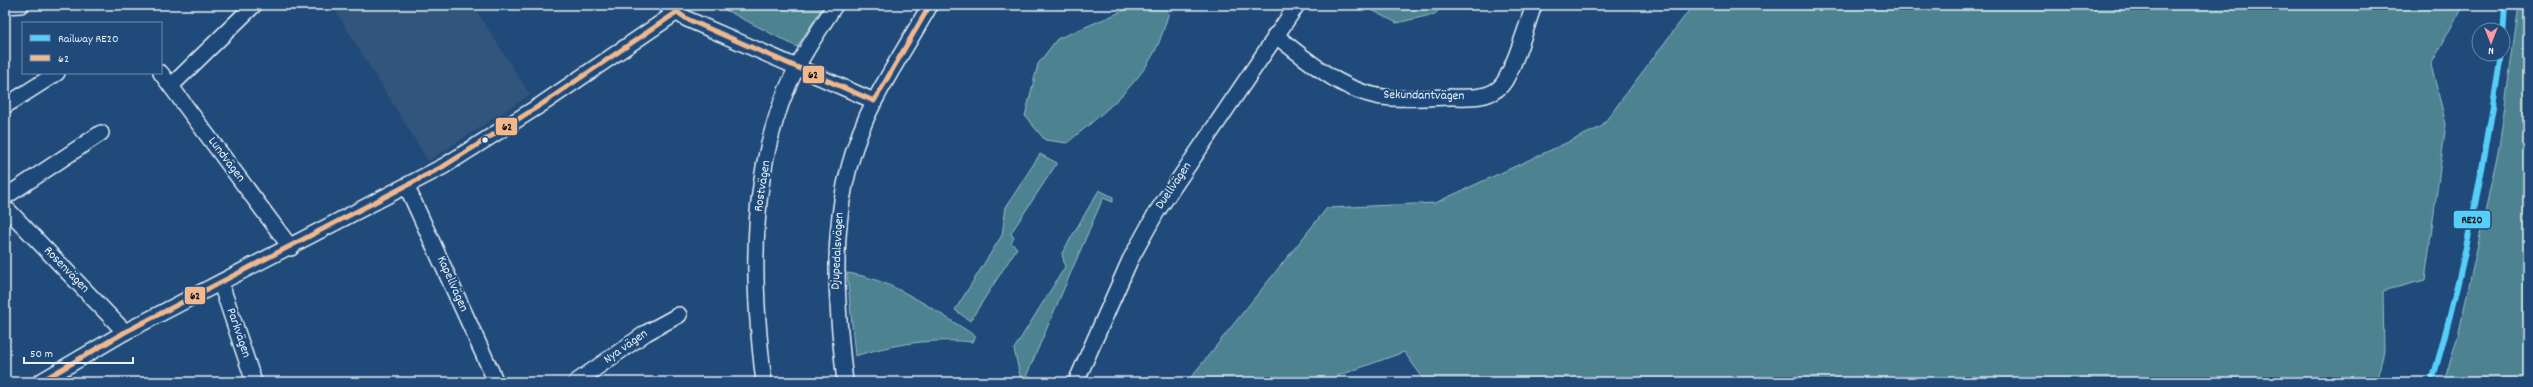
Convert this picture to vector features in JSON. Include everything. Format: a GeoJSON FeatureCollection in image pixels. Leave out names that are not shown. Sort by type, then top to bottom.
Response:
{"type":"FeatureCollection","features":[{"type":"Feature","properties":{"kind":"street"},"geometry":{"type":"LineString","coordinates":[[5,6],[21,5]]}},
{"type":"Feature","properties":{"kind":"street"},"geometry":{"type":"LineString","coordinates":[[171,86],[254,5]]}},
{"type":"Feature","properties":{"kind":"street","name":"Rostvägen"},"geometry":{"type":"LineString","coordinates":[[764,382],[756,309],[756,234],[764,172],[772,139],[797,67],[835,5]]}},
{"type":"Feature","properties":{"kind":"street","name":"Djupedalsvägen"},"geometry":{"type":"LineString","coordinates":[[845,382],[837,310],[836,235],[841,200],[852,154],[874,101],[930,5]]}},
{"type":"Feature","properties":{"kind":"street","name":"Duellvägen"},"geometry":{"type":"LineString","coordinates":[[1076,382],[1130,260],[1156,213],[1297,5]]}},
{"type":"Feature","properties":{"kind":"street","name":"Sekundantvägen"},"geometry":{"type":"LineString","coordinates":[[1276,35],[1329,76],[1362,92],[1390,98],[1475,97],[1492,93],[1501,86],[1509,70],[1534,5]]}},
{"type":"Feature","properties":{"kind":"street"},"geometry":{"type":"LineString","coordinates":[[40,382],[125,332],[221,284],[407,187],[444,166],[524,115],[672,9],[687,19],[874,101]]}},
{"type":"Feature","properties":{"kind":"street"},"geometry":{"type":"LineString","coordinates":[[5,106],[55,74]]}},
{"type":"Feature","properties":{"kind":"street","name":"Lundvägen"},"geometry":{"type":"LineString","coordinates":[[162,74],[290,248]]}},
{"type":"Feature","properties":{"kind":"street"},"geometry":{"type":"LineString","coordinates":[[5,197],[101,133]]}},
{"type":"Feature","properties":{"kind":"street","name":"Kapellvägen"},"geometry":{"type":"LineString","coordinates":[[407,187],[496,382]]}},
{"type":"Feature","properties":{"kind":"street","name":"Rosenvägen"},"geometry":{"type":"LineString","coordinates":[[5,210],[9,211],[125,332]]}},
{"type":"Feature","properties":{"kind":"street","name":"Parkvägen"},"geometry":{"type":"LineString","coordinates":[[221,284],[254,382]]}},
{"type":"Feature","properties":{"kind":"street","name":"Nya vägen"},"geometry":{"type":"LineString","coordinates":[[576,382],[646,333],[679,315]]}},
{"type":"Feature","properties":{"kind":"shaded area"},"geometry":{"type":"Polygon","coordinates":[[[332,5],[473,5],[530,95],[428,161],[332,5]]]}},
{"type":"Feature","properties":{"kind":"green space"},"geometry":{"type":"Polygon","coordinates":[[[724,5],[824,5],[797,47],[720,7],[724,5]]]}},
{"type":"Feature","properties":{"kind":"green space"},"geometry":{"type":"Polygon","coordinates":[[[1137,5],[1163,6],[1169,12],[1159,43],[1146,66],[1137,79],[1115,102],[1067,143],[1045,140],[1025,116],[1038,64],[1057,39],[1137,5]]]}},
{"type":"Feature","properties":{"kind":"green space"},"geometry":{"type":"Polygon","coordinates":[[[1362,5],[1444,5],[1435,14],[1397,23],[1362,5]]]}},
{"type":"Feature","properties":{"kind":"green space"},"geometry":{"type":"Polygon","coordinates":[[[1693,5],[2463,5],[2431,65],[2446,124],[2425,280],[2383,291],[2384,352],[2376,382],[1426,382],[1404,352],[1321,382],[1187,382],[1327,208],[1435,203],[1601,127],[1693,5]]]}},
{"type":"Feature","properties":{"kind":"green space"},"geometry":{"type":"Polygon","coordinates":[[[2519,5],[2528,5],[2528,382],[2444,382],[2459,332],[2499,147],[2519,5]]]}},
{"type":"Feature","properties":{"kind":"green space"},"geometry":{"type":"Polygon","coordinates":[[[1040,154],[1057,163],[1011,233],[1014,238],[1011,243],[1017,248],[970,321],[955,310],[1002,235],[1006,207],[1040,154]]]}},
{"type":"Feature","properties":{"kind":"green space"},"geometry":{"type":"Polygon","coordinates":[[[1099,190],[1113,197],[1113,202],[1103,198],[1025,379],[1021,380],[1014,349],[1065,267],[1062,253],[1099,190]]]}},
{"type":"Feature","properties":{"kind":"green space"},"geometry":{"type":"Polygon","coordinates":[[[847,273],[864,276],[898,289],[976,336],[973,342],[943,341],[913,343],[884,348],[855,356],[847,273]]]}},
{"type":"Feature","properties":{"kind":"rail line","name":"RE20"},"geometry":{"type":"LineString","coordinates":[[2504,22],[2505,5]]}},
{"type":"Feature","properties":{"kind":"rail line","name":"RE20"},"geometry":{"type":"LineString","coordinates":[[2432,382],[2454,301],[2472,219],[2488,137],[2500,62]]}},
{"type":"Feature","properties":{"kind":"transit line","name":"62"},"geometry":{"type":"LineString","coordinates":[[40,382],[125,332],[444,166],[542,104],[677,12],[687,19],[874,101],[930,5]]}}]}
